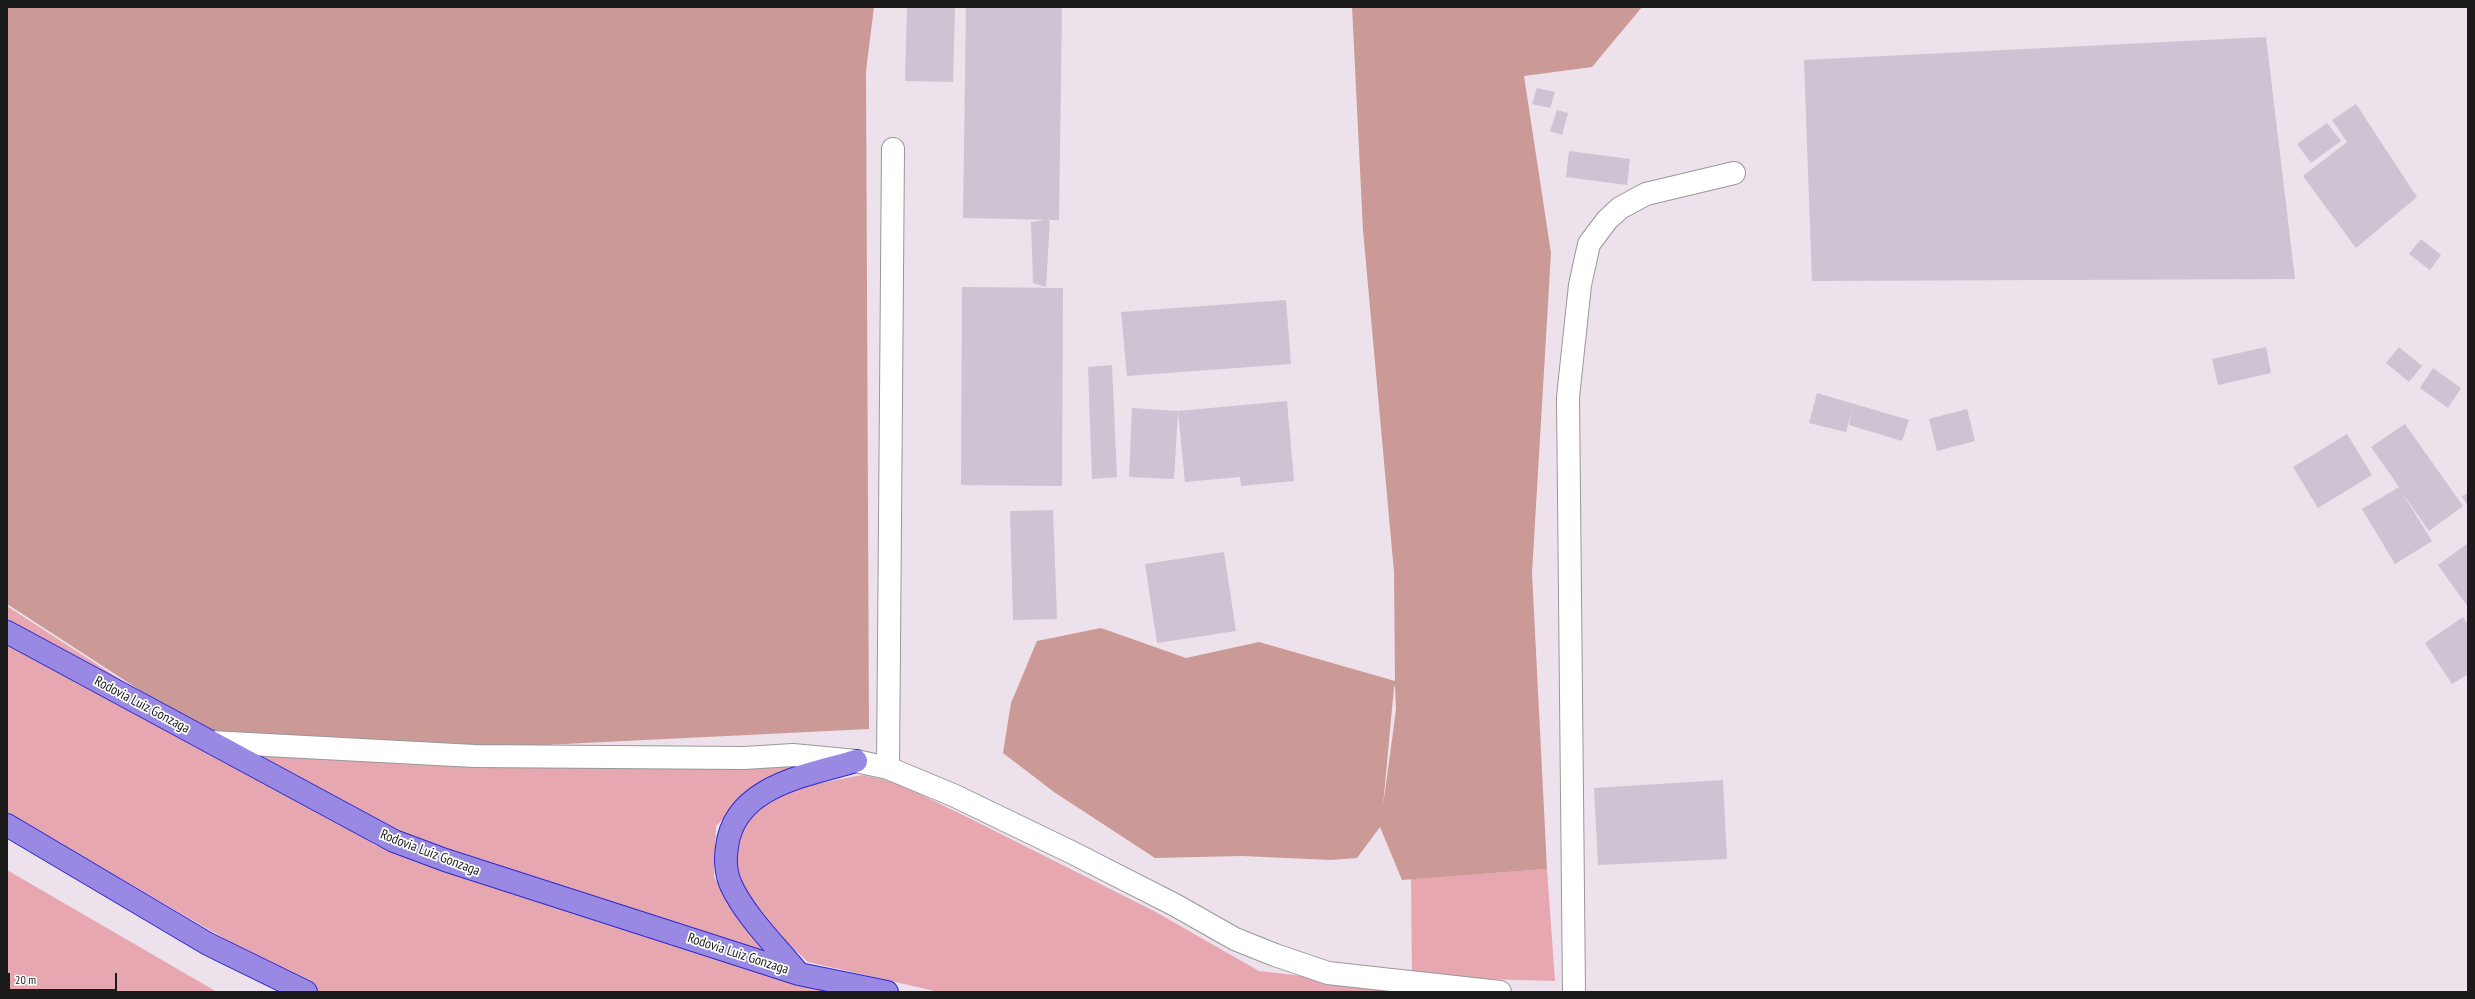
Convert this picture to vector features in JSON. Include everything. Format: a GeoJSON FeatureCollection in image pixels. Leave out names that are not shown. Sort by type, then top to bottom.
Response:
{"type":"FeatureCollection","features":[{"type":"Feature","properties":{"kind":"highway","name":"Rodovia Luiz Gonzaga"},"geometry":{"type":"LineString","coordinates":[[7,632],[348,818],[394,841],[445,860],[800,974],[887,992]]}},
{"type":"Feature","properties":{"kind":"highway"},"geometry":{"type":"LineString","coordinates":[[800,974],[744,908],[731,886],[727,873],[728,837],[736,820],[755,799],[767,790],[795,779],[856,761]]}},
{"type":"Feature","properties":{"kind":"highway"},"geometry":{"type":"LineString","coordinates":[[7,825],[208,944],[306,992]]}},
{"type":"Feature","properties":{"kind":"street"},"geometry":{"type":"LineString","coordinates":[[888,768],[893,149]]}},
{"type":"Feature","properties":{"kind":"street"},"geometry":{"type":"LineString","coordinates":[[1574,992],[1568,397],[1580,285],[1588,244],[1607,220],[1620,208],[1646,194],[1734,173]]}},
{"type":"Feature","properties":{"kind":"street"},"geometry":{"type":"LineString","coordinates":[[211,742],[474,756],[744,758],[793,755],[856,761],[888,768],[953,795],[1072,852],[1175,905],[1235,939],[1275,955],[1328,973],[1500,992]]}},
{"type":"Feature","properties":{"kind":"shaded area"},"geometry":{"type":"Polygon","coordinates":[[[7,7],[874,7],[866,71],[869,729],[503,747],[212,737],[7,604],[7,7]]]}},
{"type":"Feature","properties":{"kind":"shaded area"},"geometry":{"type":"Polygon","coordinates":[[[1352,7],[1642,7],[1592,67],[1524,76],[1551,253],[1532,573],[1547,869],[1402,880],[1380,827],[1357,858],[1331,860],[1242,856],[1155,858],[1054,792],[1003,753],[1011,703],[1037,641],[1101,628],[1186,658],[1259,642],[1395,681],[1394,572],[1363,230],[1352,7]],[[1395,686],[1383,806],[1396,710],[1395,686]]]}},
{"type":"Feature","properties":{"kind":"shaded area"},"geometry":{"type":"Polygon","coordinates":[[[7,606],[375,845],[802,984],[834,992],[317,992],[7,813],[7,606]]]}},
{"type":"Feature","properties":{"kind":"shaded area"},"geometry":{"type":"Polygon","coordinates":[[[249,748],[625,764],[817,766],[753,790],[716,826],[714,877],[739,917],[780,962],[386,831],[249,748]]]}},
{"type":"Feature","properties":{"kind":"shaded area"},"geometry":{"type":"Polygon","coordinates":[[[862,775],[895,782],[969,818],[1154,911],[1259,971],[1445,992],[939,992],[808,962],[753,912],[731,873],[731,833],[776,792],[862,775]]]}},
{"type":"Feature","properties":{"kind":"shaded area"},"geometry":{"type":"Polygon","coordinates":[[[1547,869],[1555,981],[1412,977],[1411,879],[1547,869]]]}},
{"type":"Feature","properties":{"kind":"shaded area"},"geometry":{"type":"Polygon","coordinates":[[[7,870],[217,992],[7,992],[7,870]]]}},
{"type":"Feature","properties":{"kind":"building"},"geometry":{"type":"Polygon","coordinates":[[[907,7],[955,7],[953,82],[905,81],[907,7]]]}},
{"type":"Feature","properties":{"kind":"building"},"geometry":{"type":"Polygon","coordinates":[[[966,7],[1062,7],[1059,220],[963,218],[966,7]]]}},
{"type":"Feature","properties":{"kind":"building"},"geometry":{"type":"Polygon","coordinates":[[[2266,37],[2295,279],[1812,281],[1804,60],[2266,37]]]}},
{"type":"Feature","properties":{"kind":"building"},"geometry":{"type":"Polygon","coordinates":[[[1537,88],[1555,92],[1550,108],[1532,104],[1537,88]]]}},
{"type":"Feature","properties":{"kind":"building"},"geometry":{"type":"Polygon","coordinates":[[[2356,104],[2417,197],[2356,248],[2303,176],[2347,142],[2332,120],[2356,104]]]}},
{"type":"Feature","properties":{"kind":"building"},"geometry":{"type":"Polygon","coordinates":[[[1557,110],[1568,113],[1562,135],[1550,131],[1557,110]]]}},
{"type":"Feature","properties":{"kind":"building"},"geometry":{"type":"Polygon","coordinates":[[[2327,123],[2341,141],[2311,163],[2297,144],[2327,123]]]}},
{"type":"Feature","properties":{"kind":"building"},"geometry":{"type":"Polygon","coordinates":[[[1569,151],[1630,159],[1627,185],[1566,177],[1569,151]]]}},
{"type":"Feature","properties":{"kind":"building"},"geometry":{"type":"Polygon","coordinates":[[[1050,219],[1046,287],[1033,283],[1031,222],[1050,219]]]}},
{"type":"Feature","properties":{"kind":"building"},"geometry":{"type":"Polygon","coordinates":[[[2421,239],[2441,255],[2430,270],[2409,254],[2421,239]]]}},
{"type":"Feature","properties":{"kind":"building"},"geometry":{"type":"Polygon","coordinates":[[[962,287],[1063,288],[1062,486],[961,485],[962,287]]]}},
{"type":"Feature","properties":{"kind":"building"},"geometry":{"type":"Polygon","coordinates":[[[1286,300],[1291,364],[1127,376],[1121,312],[1286,300]]]}},
{"type":"Feature","properties":{"kind":"building"},"geometry":{"type":"Polygon","coordinates":[[[2266,347],[2271,373],[2218,385],[2212,359],[2266,347]]]}},
{"type":"Feature","properties":{"kind":"building"},"geometry":{"type":"Polygon","coordinates":[[[2399,347],[2422,366],[2409,382],[2386,363],[2399,347]]]}},
{"type":"Feature","properties":{"kind":"building"},"geometry":{"type":"Polygon","coordinates":[[[1112,365],[1117,477],[1092,479],[1088,367],[1112,365]]]}},
{"type":"Feature","properties":{"kind":"building"},"geometry":{"type":"Polygon","coordinates":[[[2433,368],[2461,388],[2448,408],[2420,388],[2433,368]]]}},
{"type":"Feature","properties":{"kind":"building"},"geometry":{"type":"Polygon","coordinates":[[[1817,393],[1909,420],[1902,441],[1849,425],[1852,409],[1846,432],[1809,423],[1817,393]]]}},
{"type":"Feature","properties":{"kind":"building"},"geometry":{"type":"Polygon","coordinates":[[[1287,401],[1294,481],[1241,486],[1240,477],[1185,482],[1178,411],[1287,401]]]}},
{"type":"Feature","properties":{"kind":"building"},"geometry":{"type":"Polygon","coordinates":[[[1132,408],[1178,411],[1174,479],[1129,477],[1132,408]]]}},
{"type":"Feature","properties":{"kind":"building"},"geometry":{"type":"Polygon","coordinates":[[[1967,409],[1975,441],[1937,451],[1929,419],[1967,409]]]}},
{"type":"Feature","properties":{"kind":"building"},"geometry":{"type":"Polygon","coordinates":[[[2405,424],[2463,506],[2429,531],[2401,491],[2432,541],[2395,564],[2362,509],[2399,487],[2371,447],[2405,424]]]}},
{"type":"Feature","properties":{"kind":"building"},"geometry":{"type":"Polygon","coordinates":[[[2347,434],[2372,475],[2318,508],[2293,467],[2347,434]]]}},
{"type":"Feature","properties":{"kind":"building"},"geometry":{"type":"Polygon","coordinates":[[[2468,493],[2468,506],[2462,496],[2468,493]]]}},
{"type":"Feature","properties":{"kind":"building"},"geometry":{"type":"Polygon","coordinates":[[[1053,510],[1057,619],[1013,620],[1010,511],[1053,510]]]}},
{"type":"Feature","properties":{"kind":"building"},"geometry":{"type":"Polygon","coordinates":[[[2468,543],[2468,607],[2438,565],[2468,543]]]}},
{"type":"Feature","properties":{"kind":"building"},"geometry":{"type":"Polygon","coordinates":[[[1224,552],[1236,631],[1157,643],[1145,564],[1224,552]]]}},
{"type":"Feature","properties":{"kind":"building"},"geometry":{"type":"Polygon","coordinates":[[[2463,617],[2468,625],[2468,674],[2452,684],[2425,643],[2463,617]]]}},
{"type":"Feature","properties":{"kind":"building"},"geometry":{"type":"Polygon","coordinates":[[[1723,780],[1727,859],[1598,865],[1594,788],[1723,780]]]}}]}
